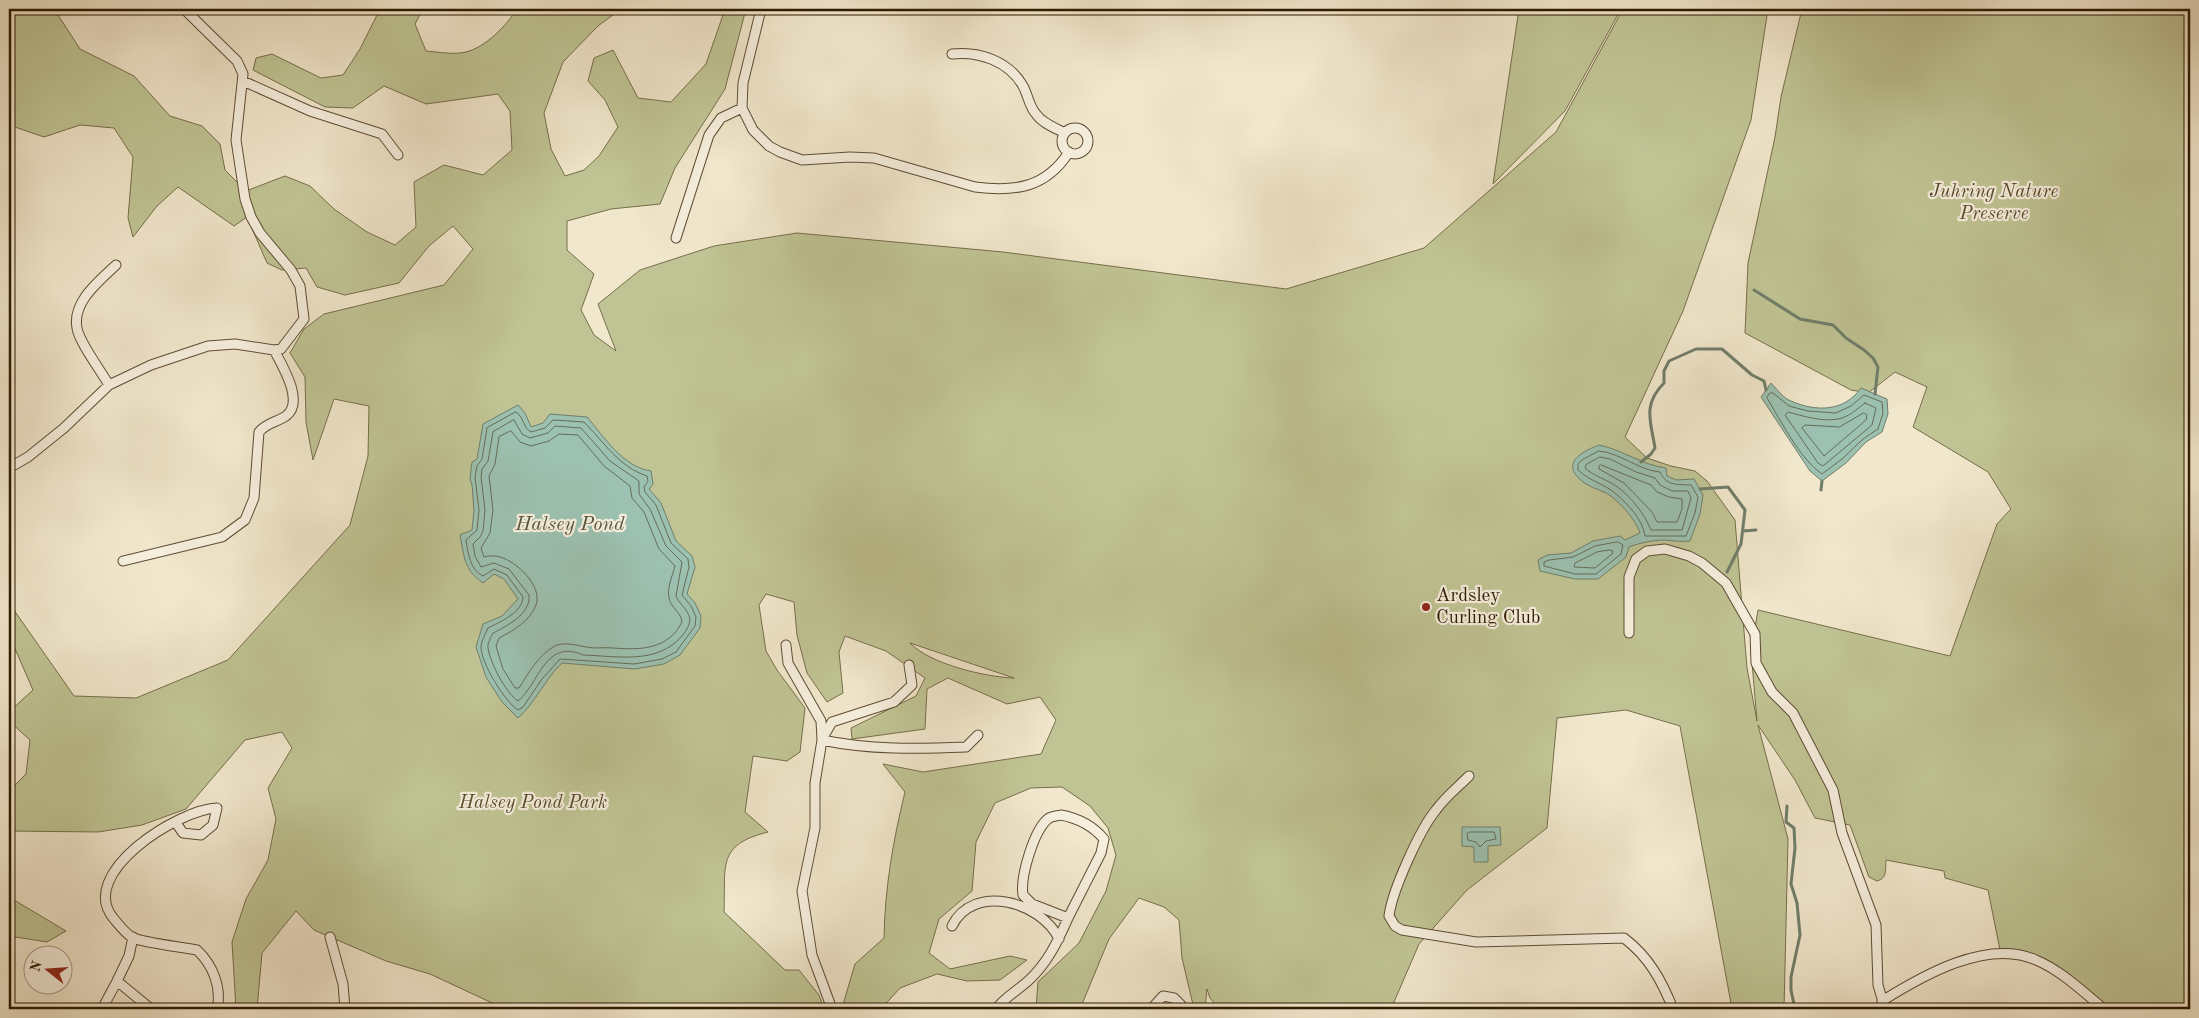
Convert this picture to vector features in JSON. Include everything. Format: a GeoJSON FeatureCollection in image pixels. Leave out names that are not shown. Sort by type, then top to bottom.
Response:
{"type":"FeatureCollection","features":[{"type":"Feature","properties":{"kind":"street"},"geometry":{"type":"LineString","coordinates":[[9,468],[22,461],[64,428],[110,385],[151,365],[208,346],[235,344],[274,350],[281,349],[304,319],[300,286],[291,270],[260,233],[251,218],[245,199],[236,140],[243,74],[237,61],[184,9]]}},
{"type":"Feature","properties":{"kind":"street"},"geometry":{"type":"LineString","coordinates":[[761,9],[743,83],[742,108],[760,139],[780,152],[802,160],[850,157],[874,158],[975,188],[1004,189],[1036,183],[1056,170],[1069,152]]}},
{"type":"Feature","properties":{"kind":"street"},"geometry":{"type":"LineString","coordinates":[[952,54],[962,53],[981,56],[1009,70],[1024,87],[1040,120],[1065,133]]}},
{"type":"Feature","properties":{"kind":"street"},"geometry":{"type":"LineString","coordinates":[[243,81],[310,111],[382,134],[398,155]]}},
{"type":"Feature","properties":{"kind":"street"},"geometry":{"type":"LineString","coordinates":[[676,238],[709,135],[721,118],[742,108]]}},
{"type":"Feature","properties":{"kind":"street"},"geometry":{"type":"LineString","coordinates":[[1077,128],[1088,138],[1088,144],[1083,152],[1074,154],[1069,152],[1062,142],[1065,133],[1077,128]]}},
{"type":"Feature","properties":{"kind":"street"},"geometry":{"type":"LineString","coordinates":[[110,385],[77,329],[77,317],[85,297],[116,265]]}},
{"type":"Feature","properties":{"kind":"street"},"geometry":{"type":"LineString","coordinates":[[122,562],[222,537],[245,520],[254,498],[259,432],[263,426],[287,416],[293,408],[294,400],[288,376],[274,350]]}},
{"type":"Feature","properties":{"kind":"street"},"geometry":{"type":"LineString","coordinates":[[1629,634],[1630,577],[1636,559],[1647,551],[1665,549],[1689,556],[1702,563],[1726,583],[1755,634],[1756,663],[1772,692],[1793,713],[1833,790],[1842,833],[1876,925],[1878,985],[1883,1005],[1933,971],[1961,961],[2006,955],[2034,959],[2052,968],[2104,1009]]}},
{"type":"Feature","properties":{"kind":"street"},"geometry":{"type":"LineString","coordinates":[[786,645],[788,663],[821,721],[822,740],[814,783],[815,828],[802,891],[812,955],[832,1009]]}},
{"type":"Feature","properties":{"kind":"street"},"geometry":{"type":"LineString","coordinates":[[822,740],[832,722],[894,702],[912,685],[909,665]]}},
{"type":"Feature","properties":{"kind":"street"},"geometry":{"type":"LineString","coordinates":[[822,740],[858,745],[932,749],[966,748],[978,735]]}},
{"type":"Feature","properties":{"kind":"street"},"geometry":{"type":"LineString","coordinates":[[1468,776],[1436,809],[1424,827],[1396,889],[1390,909],[1389,916],[1395,926],[1414,934],[1476,942],[1624,938],[1652,966],[1662,982],[1673,1009]]}},
{"type":"Feature","properties":{"kind":"street"},"geometry":{"type":"LineString","coordinates":[[996,1009],[1003,999],[1027,981],[1041,967],[1059,939],[1101,853],[1104,839],[1092,828],[1075,819],[1061,815],[1050,818],[1045,822],[1035,840],[1021,885],[1022,895],[1032,904],[1068,918]]}},
{"type":"Feature","properties":{"kind":"street"},"geometry":{"type":"LineString","coordinates":[[176,823],[147,837],[124,857],[110,880],[106,897],[108,912],[133,938],[197,950],[213,971],[219,998],[216,1009]]}},
{"type":"Feature","properties":{"kind":"street"},"geometry":{"type":"LineString","coordinates":[[952,926],[957,915],[970,907],[991,901],[1007,902],[1036,914],[1053,927],[1059,939]]}},
{"type":"Feature","properties":{"kind":"street"},"geometry":{"type":"LineString","coordinates":[[330,937],[343,984],[345,1009]]}},
{"type":"Feature","properties":{"kind":"street"},"geometry":{"type":"LineString","coordinates":[[102,1009],[129,956],[133,938]]}},
{"type":"Feature","properties":{"kind":"street"},"geometry":{"type":"LineString","coordinates":[[117,981],[151,1009]]}},
{"type":"Feature","properties":{"kind":"street"},"geometry":{"type":"LineString","coordinates":[[1154,1009],[1154,1006],[1164,996],[1174,998],[1182,1006],[1181,1009]]}},
{"type":"Feature","properties":{"kind":"green space"},"geometry":{"type":"Polygon","coordinates":[[[9,9],[34,9],[58,15],[80,49],[134,76],[170,116],[202,126],[220,144],[225,170],[246,191],[285,176],[310,186],[334,209],[367,232],[395,245],[416,227],[414,182],[444,165],[483,175],[512,150],[510,111],[498,94],[426,104],[384,86],[353,108],[325,107],[253,70],[256,58],[272,54],[321,78],[343,75],[360,49],[380,9],[423,9],[415,24],[426,51],[461,53],[481,46],[488,41],[501,29],[517,9],[621,9],[598,26],[563,62],[544,113],[551,149],[565,176],[584,170],[599,156],[618,127],[605,100],[588,81],[594,58],[613,50],[638,98],[671,102],[706,64],[725,9],[746,9],[725,89],[675,168],[660,204],[611,209],[567,221],[567,250],[594,274],[581,310],[594,335],[616,351],[598,304],[640,270],[714,246],[797,233],[1003,252],[1286,289],[1424,248],[1556,132],[1623,9],[1768,9],[1751,120],[1683,311],[1625,437],[1647,458],[1695,471],[1707,481],[1735,520],[1747,668],[1757,721],[1751,651],[1758,610],[1950,656],[1997,524],[2011,509],[1988,472],[1913,427],[1927,387],[1895,372],[1868,393],[1851,390],[1745,333],[1748,263],[1775,137],[1781,97],[1802,9],[2190,9],[2190,1009],[2105,1009],[2052,968],[2001,955],[1988,890],[1945,878],[1944,871],[1886,860],[1885,873],[1881,880],[1877,881],[1869,877],[1850,825],[1815,818],[1795,780],[1758,725],[1788,839],[1784,1009],[1732,1009],[1680,726],[1626,710],[1557,718],[1547,828],[1467,890],[1419,944],[1391,1009],[1219,1009],[1210,998],[1207,989],[1205,1009],[1194,1009],[1182,958],[1179,920],[1164,907],[1139,898],[1109,939],[1080,1009],[1036,1009],[1038,982],[1079,943],[1106,891],[1116,855],[1108,828],[1090,806],[1062,787],[1031,788],[995,803],[976,842],[972,891],[939,919],[929,953],[950,969],[1010,956],[1027,960],[1000,980],[967,981],[937,974],[900,988],[881,1009],[845,1009],[842,1008],[855,964],[884,938],[890,864],[905,792],[883,764],[923,772],[1041,754],[1056,720],[1040,697],[1007,704],[948,678],[927,689],[925,729],[852,739],[851,728],[916,696],[925,678],[886,651],[845,636],[839,652],[843,693],[827,702],[807,673],[797,635],[794,602],[766,594],[759,605],[766,651],[777,670],[805,708],[800,752],[787,761],[753,756],[745,812],[768,832],[751,837],[739,844],[727,860],[724,912],[785,970],[799,970],[819,995],[824,1009],[505,1009],[430,974],[386,961],[314,930],[296,911],[262,953],[257,1009],[236,1009],[232,942],[246,899],[268,860],[276,819],[268,788],[292,748],[282,732],[245,740],[186,809],[142,825],[98,832],[9,831],[9,791],[26,774],[30,740],[9,721],[9,712],[33,690],[9,635],[9,603],[74,696],[136,698],[228,660],[350,525],[368,456],[369,406],[334,399],[313,460],[306,422],[305,377],[290,353],[304,329],[324,314],[444,285],[473,249],[453,226],[429,246],[399,283],[345,295],[317,287],[306,268],[282,270],[267,263],[247,217],[234,226],[178,187],[157,206],[133,237],[128,218],[133,157],[114,128],[80,125],[44,137],[9,125],[9,9]],[[910,643],[944,663],[988,675],[1014,678],[910,643]]]}},
{"type":"Feature","properties":{"kind":"green space"},"geometry":{"type":"Polygon","coordinates":[[[1519,9],[1621,9],[1565,111],[1493,184],[1519,9]]]}},
{"type":"Feature","properties":{"kind":"green space"},"geometry":{"type":"Polygon","coordinates":[[[9,897],[66,931],[47,942],[9,936],[9,897]]]}},
{"type":"Feature","properties":{"kind":"water"},"geometry":{"type":"Polygon","coordinates":[[[1771,383],[1788,400],[1810,407],[1829,408],[1838,406],[1854,396],[1861,388],[1887,399],[1888,414],[1882,432],[1866,442],[1846,463],[1822,481],[1810,471],[1761,397],[1771,383]]]}},
{"type":"Feature","properties":{"kind":"water","name":"Halsey Pond"},"geometry":{"type":"Polygon","coordinates":[[[518,405],[525,413],[531,427],[543,423],[550,414],[587,417],[607,442],[623,457],[632,464],[651,471],[653,484],[649,489],[661,503],[676,541],[692,556],[695,567],[687,594],[695,603],[701,616],[700,628],[680,655],[664,664],[635,669],[562,663],[518,718],[502,702],[486,677],[476,647],[483,624],[502,616],[518,599],[504,579],[494,574],[483,583],[472,573],[466,562],[460,535],[472,530],[474,510],[470,479],[472,462],[477,459],[483,424],[518,405]]]}},
{"type":"Feature","properties":{"kind":"water"},"geometry":{"type":"Polygon","coordinates":[[[1599,445],[1649,464],[1666,468],[1667,476],[1676,480],[1694,479],[1703,495],[1700,514],[1690,541],[1665,540],[1629,547],[1626,557],[1598,579],[1575,579],[1540,571],[1538,560],[1547,555],[1571,553],[1593,541],[1620,536],[1625,540],[1640,533],[1632,518],[1615,499],[1586,484],[1574,471],[1573,466],[1579,456],[1599,445]]]}},
{"type":"Feature","properties":{"kind":"water"},"geometry":{"type":"Polygon","coordinates":[[[1462,827],[1500,827],[1501,845],[1488,846],[1488,862],[1474,862],[1474,847],[1462,846],[1462,827]]]}},
{"type":"Feature","properties":{"kind":"waterway"},"geometry":{"type":"LineString","coordinates":[[1754,290],[1800,319],[1833,325],[1846,338],[1864,350],[1873,358],[1878,367],[1875,394]]}},
{"type":"Feature","properties":{"kind":"waterway"},"geometry":{"type":"LineString","coordinates":[[1641,462],[1655,448],[1650,422],[1650,406],[1657,391],[1664,383],[1664,371],[1669,361],[1696,349],[1722,349],[1752,375],[1764,381],[1766,390]]}},
{"type":"Feature","properties":{"kind":"waterway"},"geometry":{"type":"LineString","coordinates":[[1821,490],[1822,481]]}},
{"type":"Feature","properties":{"kind":"waterway"},"geometry":{"type":"LineString","coordinates":[[1700,489],[1728,487],[1745,510],[1741,544],[1727,572]]}},
{"type":"Feature","properties":{"kind":"waterway"},"geometry":{"type":"LineString","coordinates":[[1743,531],[1756,530]]}},
{"type":"Feature","properties":{"kind":"waterway"},"geometry":{"type":"LineString","coordinates":[[1787,806],[1786,822],[1794,828],[1795,848],[1791,884],[1797,903],[1800,935],[1791,977],[1791,990],[1795,1009]]}},
{"type":"Feature","properties":{"kind":"place","name":"Ardsley Curling Club"},"geometry":{"type":"Point","coordinates":[1426,607]}},
{"type":"Feature","properties":{"kind":"park label","name":"Juhring Nature Preserve"},"geometry":{"type":"Point","coordinates":[1994,203]}},
{"type":"Feature","properties":{"kind":"park label","name":"Halsey Pond Park"},"geometry":{"type":"Point","coordinates":[533,803]}}]}
